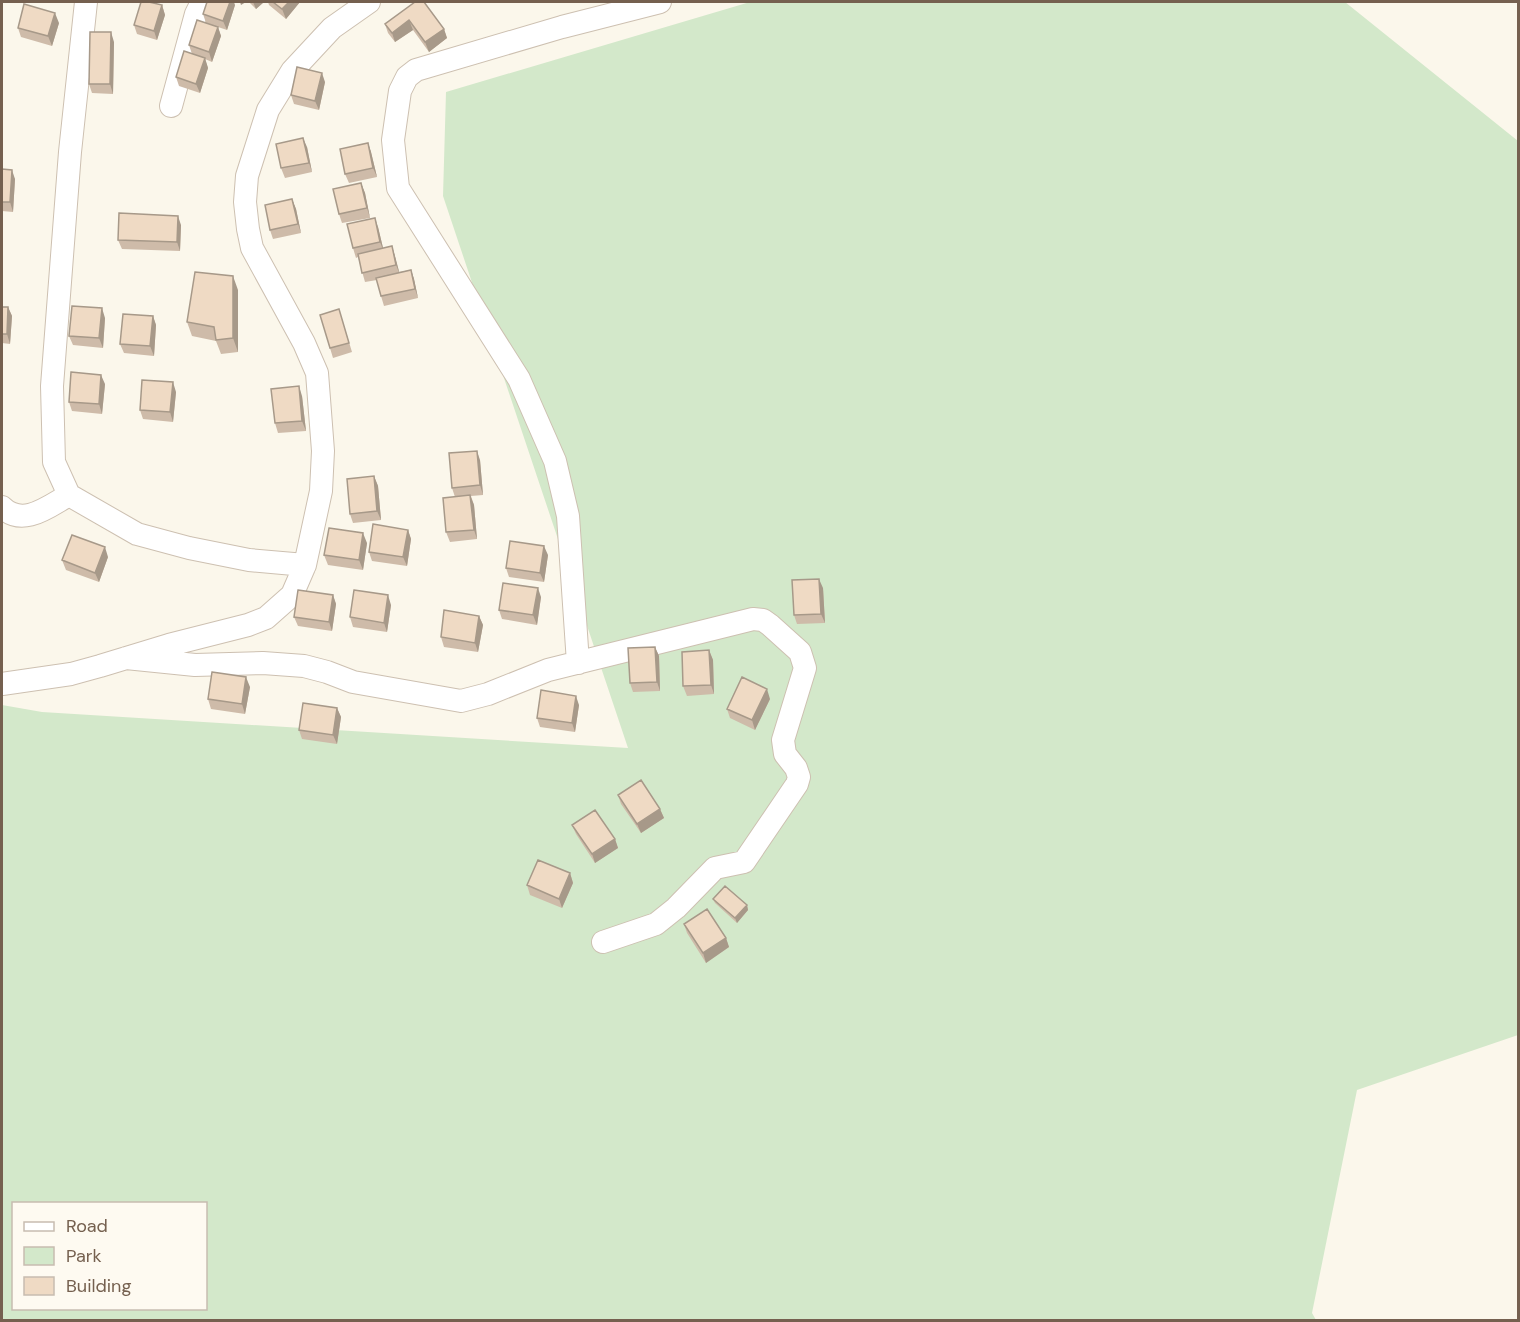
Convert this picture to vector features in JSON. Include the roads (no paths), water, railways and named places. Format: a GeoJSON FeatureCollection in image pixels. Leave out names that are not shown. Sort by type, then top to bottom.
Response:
{"type":"FeatureCollection","features":[{"type":"Feature","properties":{"kind":"street"},"geometry":{"type":"LineString","coordinates":[[86,2],[70,152],[51,386],[54,462],[69,495],[137,534],[238,558],[305,565]]}},
{"type":"Feature","properties":{"kind":"street"},"geometry":{"type":"LineString","coordinates":[[171,106],[196,14],[202,2]]}},
{"type":"Feature","properties":{"kind":"street"},"geometry":{"type":"LineString","coordinates":[[2,684],[71,674],[248,624],[266,618],[292,595],[305,565],[321,491],[324,451],[317,373],[304,343],[252,248],[245,202],[247,176],[268,110],[292,71],[332,28],[369,2]]}},
{"type":"Feature","properties":{"kind":"street"},"geometry":{"type":"LineString","coordinates":[[578,663],[568,516],[555,461],[519,379],[398,188],[393,140],[400,91],[407,76],[416,70],[561,27],[660,2]]}},
{"type":"Feature","properties":{"kind":"street"},"geometry":{"type":"LineString","coordinates":[[2,507],[19,517],[34,514],[69,495]]}},
{"type":"Feature","properties":{"kind":"street"},"geometry":{"type":"LineString","coordinates":[[126,658],[195,665],[263,663],[304,666],[353,682],[461,701],[488,694],[548,670],[753,619],[763,620],[800,651],[805,668],[783,740],[785,754],[796,768],[799,777],[797,784],[744,862],[715,868],[676,908],[656,924],[603,942]]}}]}
